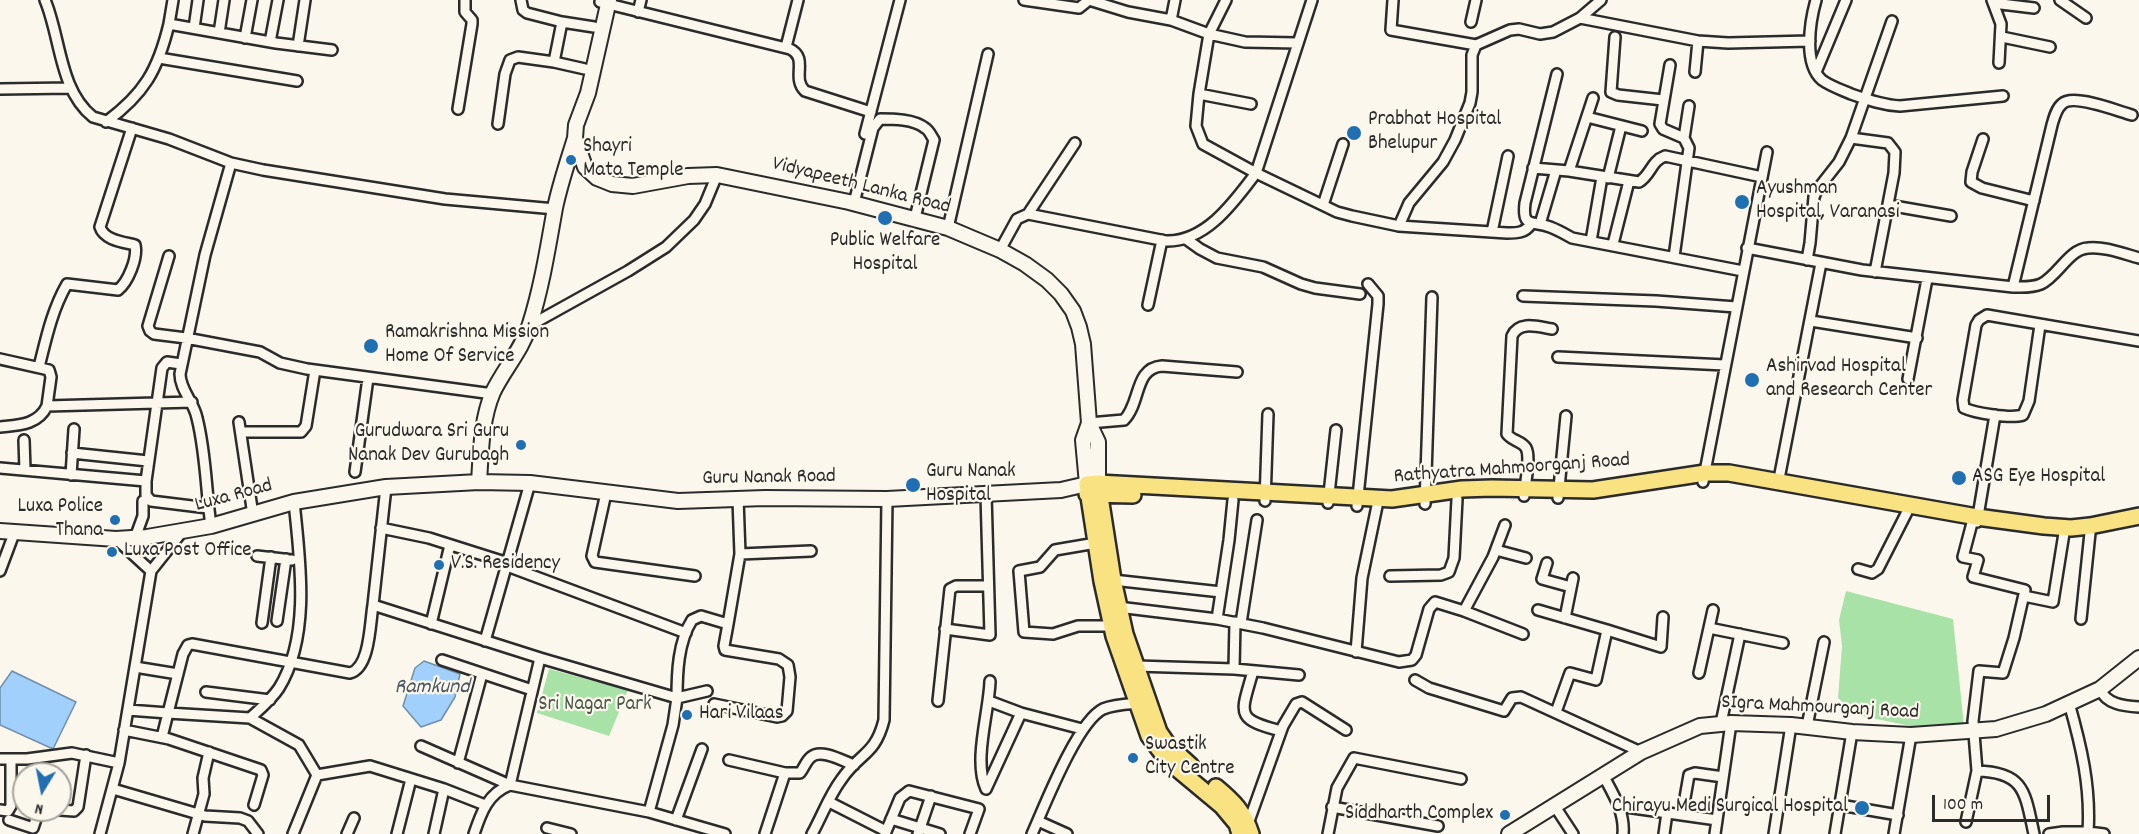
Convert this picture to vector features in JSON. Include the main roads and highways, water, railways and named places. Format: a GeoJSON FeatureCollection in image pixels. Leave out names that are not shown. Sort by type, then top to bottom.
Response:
{"type":"FeatureCollection","features":[{"type":"Feature","properties":{"kind":"main road","name":"Rathyatra Mahmoorganj Road"},"geometry":{"type":"LineString","coordinates":[[1093,489],[1144,487],[1329,499],[1377,506],[1425,499],[1462,489],[1613,495],[1704,478],[1778,485],[2045,535],[2139,516]]}},
{"type":"Feature","properties":{"kind":"main road","name":"Rathyatra Mahmoorganj Road"},"geometry":{"type":"LineString","coordinates":[[1778,485],[1907,512],[1975,522]]}},
{"type":"Feature","properties":{"kind":"main road","name":"Rathyatra Mahmoorganj Road"},"geometry":{"type":"LineString","coordinates":[[1093,489],[1233,500],[1265,496]]}},
{"type":"Feature","properties":{"kind":"main road","name":"Vidyapeeth Lanka Road"},"geometry":{"type":"LineString","coordinates":[[1093,489],[1096,543],[1111,626],[1142,703],[1168,745],[1242,812],[1246,831]]}},
{"type":"Feature","properties":{"kind":"main road","name":"Vidyapeeth Lanka Road"},"geometry":{"type":"LineString","coordinates":[[1093,489],[1118,607],[1136,666],[1142,703]]}},
{"type":"Feature","properties":{"kind":"main road","name":"Rathyatra Mahmoorganj Road"},"geometry":{"type":"LineString","coordinates":[[1358,502],[1457,498],[1524,492]]}},
{"type":"Feature","properties":{"kind":"main road","name":"Rathyatra Mahmoorganj Road"},"geometry":{"type":"LineString","coordinates":[[2064,531],[2090,533],[2139,523]]}},
{"type":"Feature","properties":{"kind":"water","name":"Ramkund"},"geometry":{"type":"Polygon","coordinates":[[[424,661],[460,674],[455,697],[441,720],[421,727],[403,706],[415,668],[424,661]]]}},
{"type":"Feature","properties":{"kind":"water"},"geometry":{"type":"Polygon","coordinates":[[[12,671],[76,702],[53,749],[0,725],[0,688],[12,671]]]}},
{"type":"Feature","properties":{"kind":"place","name":"Prabhat Hospital Bhelupur"},"geometry":{"type":"Point","coordinates":[1354,133]}},
{"type":"Feature","properties":{"kind":"place","name":"Shayri Mata Temple"},"geometry":{"type":"Point","coordinates":[571,160]}},
{"type":"Feature","properties":{"kind":"place","name":"Ayushman Hospital, Varanasi"},"geometry":{"type":"Point","coordinates":[1742,202]}},
{"type":"Feature","properties":{"kind":"place","name":"Public Welfare Hospital"},"geometry":{"type":"Point","coordinates":[885,218]}},
{"type":"Feature","properties":{"kind":"place","name":"Ramakrishna Mission Home Of Service"},"geometry":{"type":"Point","coordinates":[371,346]}},
{"type":"Feature","properties":{"kind":"place","name":"Ashirvad Hospital and Research Center"},"geometry":{"type":"Point","coordinates":[1752,380]}},
{"type":"Feature","properties":{"kind":"place","name":"Gurudwara Sri Guru Nanak Dev Gurubagh"},"geometry":{"type":"Point","coordinates":[521,445]}},
{"type":"Feature","properties":{"kind":"place","name":"ASG Eye Hospital"},"geometry":{"type":"Point","coordinates":[1959,478]}},
{"type":"Feature","properties":{"kind":"place","name":"Guru Nanak Hospital"},"geometry":{"type":"Point","coordinates":[913,485]}},
{"type":"Feature","properties":{"kind":"place","name":"Luxa Police Thana"},"geometry":{"type":"Point","coordinates":[115,520]}},
{"type":"Feature","properties":{"kind":"place","name":"Luxa Post Office"},"geometry":{"type":"Point","coordinates":[112,552]}},
{"type":"Feature","properties":{"kind":"place","name":"V.S. Residency"},"geometry":{"type":"Point","coordinates":[439,565]}},
{"type":"Feature","properties":{"kind":"place","name":"Hari Vilaas"},"geometry":{"type":"Point","coordinates":[687,715]}},
{"type":"Feature","properties":{"kind":"place","name":"Swastik City Centre"},"geometry":{"type":"Point","coordinates":[1133,758]}},
{"type":"Feature","properties":{"kind":"place","name":"Chirayu Medi Surgical Hospital"},"geometry":{"type":"Point","coordinates":[1862,808]}},
{"type":"Feature","properties":{"kind":"place","name":"Siddharth Complex"},"geometry":{"type":"Point","coordinates":[1505,815]}},
{"type":"Feature","properties":{"kind":"park label","name":"Sri Nagar Park"},"geometry":{"type":"Point","coordinates":[595,706]}}]}
